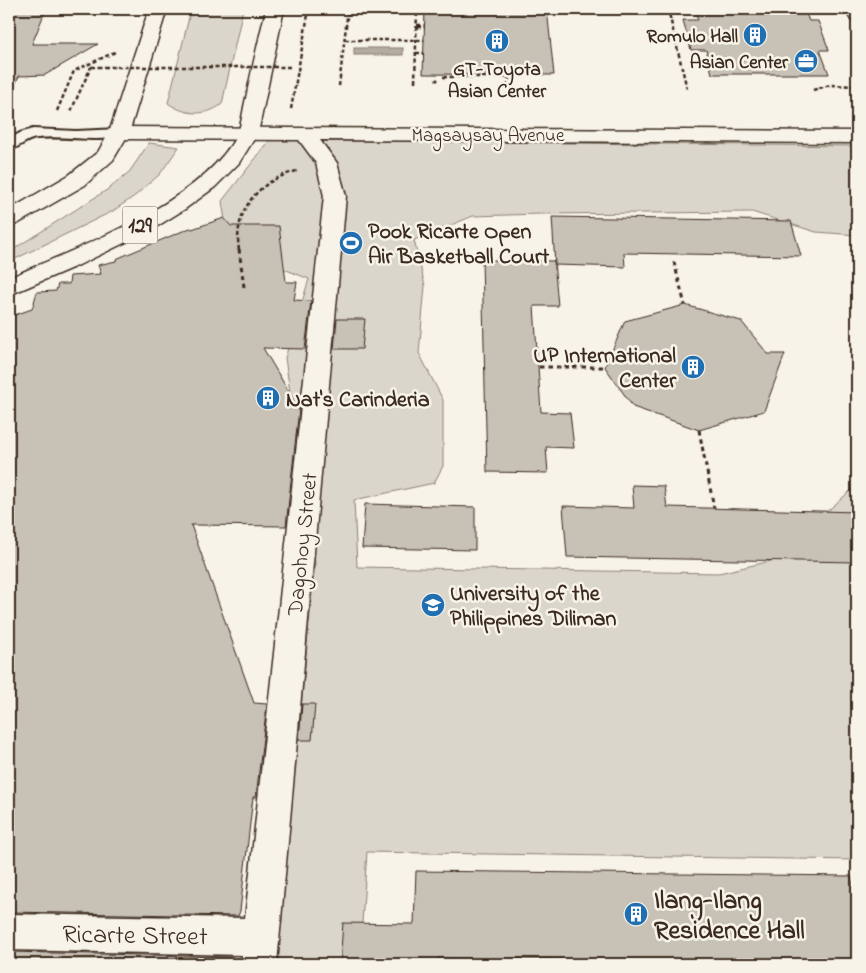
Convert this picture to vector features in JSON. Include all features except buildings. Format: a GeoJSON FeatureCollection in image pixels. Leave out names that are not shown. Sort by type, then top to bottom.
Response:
{"type":"FeatureCollection","features":[{"type":"Feature","properties":{"kind":"street","name":"129"},"geometry":{"type":"LineString","coordinates":[[9,287],[122,234],[168,210],[201,189],[222,172],[242,148],[248,133],[275,9]]}},
{"type":"Feature","properties":{"kind":"street"},"geometry":{"type":"LineString","coordinates":[[854,9],[857,16]]}},
{"type":"Feature","properties":{"kind":"street"},"geometry":{"type":"LineString","coordinates":[[9,220],[77,180],[106,156],[119,133],[154,14]]}},
{"type":"Feature","properties":{"kind":"street","name":"Magsaysay Avenue"},"geometry":{"type":"LineString","coordinates":[[119,133],[857,136]]}},
{"type":"Feature","properties":{"kind":"street","name":"Dagohoy Street"},"geometry":{"type":"LineString","coordinates":[[261,951],[335,196],[326,163],[295,133]]}},
{"type":"Feature","properties":{"kind":"street","name":"Ricarte Street"},"geometry":{"type":"LineString","coordinates":[[9,932],[261,951]]}},
{"type":"Feature","properties":{"kind":"lane"},"geometry":{"type":"LineString","coordinates":[[9,146],[19,137],[38,132],[75,135],[119,133]]}},
{"type":"Feature","properties":{"kind":"path"},"geometry":{"type":"LineString","coordinates":[[295,133],[308,9]]}},
{"type":"Feature","properties":{"kind":"path"},"geometry":{"type":"LineString","coordinates":[[339,86],[348,9]]}},
{"type":"Feature","properties":{"kind":"path"},"geometry":{"type":"LineString","coordinates":[[668,9],[687,89]]}},
{"type":"Feature","properties":{"kind":"path"},"geometry":{"type":"LineString","coordinates":[[415,82],[417,10],[425,11]]}},
{"type":"Feature","properties":{"kind":"path"},"geometry":{"type":"LineString","coordinates":[[417,26],[425,26]]}},
{"type":"Feature","properties":{"kind":"path"},"geometry":{"type":"LineString","coordinates":[[345,40],[424,40]]}},
{"type":"Feature","properties":{"kind":"path"},"geometry":{"type":"LineString","coordinates":[[416,53],[424,53]]}},
{"type":"Feature","properties":{"kind":"path"},"geometry":{"type":"LineString","coordinates":[[68,118],[91,66],[290,67]]}},
{"type":"Feature","properties":{"kind":"path"},"geometry":{"type":"LineString","coordinates":[[55,117],[74,71]]}},
{"type":"Feature","properties":{"kind":"path"},"geometry":{"type":"LineString","coordinates":[[443,77],[508,77],[511,89]]}},
{"type":"Feature","properties":{"kind":"path"},"geometry":{"type":"LineString","coordinates":[[813,90],[830,85],[857,86]]}},
{"type":"Feature","properties":{"kind":"path"},"geometry":{"type":"LineString","coordinates":[[244,287],[237,237],[240,217],[253,196],[281,174],[326,163]]}},
{"type":"Feature","properties":{"kind":"path"},"geometry":{"type":"LineString","coordinates":[[674,262],[685,305]]}},
{"type":"Feature","properties":{"kind":"path"},"geometry":{"type":"LineString","coordinates":[[539,368],[605,367]]}},
{"type":"Feature","properties":{"kind":"path"},"geometry":{"type":"LineString","coordinates":[[700,430],[714,508]]}},
{"type":"Feature","properties":{"kind":"shaded area"},"geometry":{"type":"Polygon","coordinates":[[[191,9],[243,9],[222,104],[202,113],[181,110],[168,103],[191,9]]]}},
{"type":"Feature","properties":{"kind":"shaded area"},"geometry":{"type":"Polygon","coordinates":[[[354,48],[403,48],[403,55],[354,55],[354,48]]]}},
{"type":"Feature","properties":{"kind":"shaded area"},"geometry":{"type":"Polygon","coordinates":[[[270,140],[857,146],[857,235],[816,232],[752,212],[540,214],[473,216],[414,240],[425,286],[419,353],[443,400],[443,466],[434,483],[354,500],[357,567],[719,573],[771,561],[857,485],[857,860],[367,852],[359,964],[276,964],[315,563],[285,358],[309,279],[229,247],[222,201],[270,140]]]}},
{"type":"Feature","properties":{"kind":"shaded area"},"geometry":{"type":"Polygon","coordinates":[[[149,143],[179,147],[160,174],[136,195],[113,211],[9,262],[9,252],[110,188],[130,171],[149,143]]]}},
{"type":"Feature","properties":{"kind":"place","name":"Romulo Hall"},"geometry":{"type":"Point","coordinates":[755,35]}},
{"type":"Feature","properties":{"kind":"place","name":"GT-Toyota Asian Center"},"geometry":{"type":"Point","coordinates":[497,41]}},
{"type":"Feature","properties":{"kind":"place","name":"Asian Center"},"geometry":{"type":"Point","coordinates":[806,61]}},
{"type":"Feature","properties":{"kind":"place","name":"Pook Ricarte Open Air Basketball Court"},"geometry":{"type":"Point","coordinates":[351,243]}},
{"type":"Feature","properties":{"kind":"place","name":"UP International Center"},"geometry":{"type":"Point","coordinates":[693,367]}},
{"type":"Feature","properties":{"kind":"place","name":"Nat's Carinderia"},"geometry":{"type":"Point","coordinates":[268,398]}},
{"type":"Feature","properties":{"kind":"place","name":"University of the Philippines Diliman"},"geometry":{"type":"Point","coordinates":[433,605]}},
{"type":"Feature","properties":{"kind":"place","name":"Ilang-Ilang Residence Hall"},"geometry":{"type":"Point","coordinates":[636,914]}}]}
